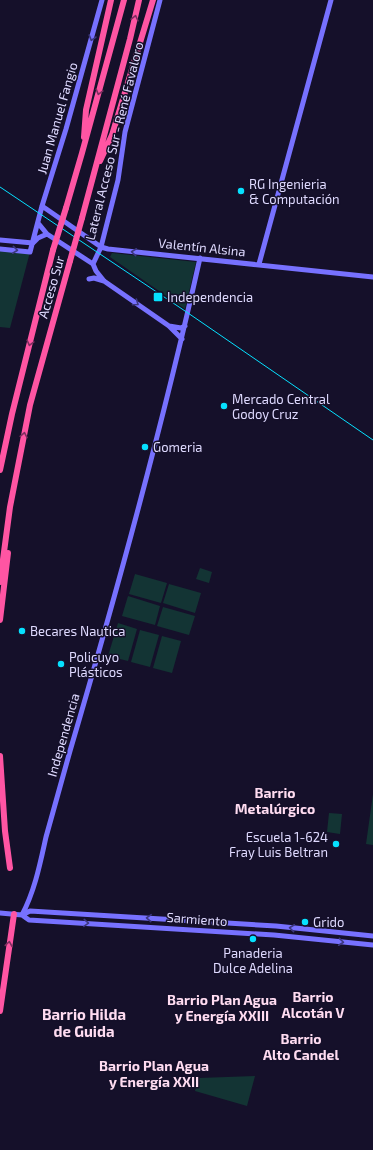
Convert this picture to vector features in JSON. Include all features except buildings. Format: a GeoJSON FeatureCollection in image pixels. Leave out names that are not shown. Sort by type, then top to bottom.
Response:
{"type":"FeatureCollection","features":[{"type":"Feature","properties":{"kind":"highway"},"geometry":{"type":"LineString","coordinates":[[82,153],[86,110],[111,0]]}},
{"type":"Feature","properties":{"kind":"highway","name":"Acceso Sur"},"geometry":{"type":"LineString","coordinates":[[0,470],[12,414],[53,250],[82,153],[124,0]]}},
{"type":"Feature","properties":{"kind":"highway","name":"Acceso Sur"},"geometry":{"type":"LineString","coordinates":[[0,582],[10,507],[30,405],[82,218],[139,0]]}},
{"type":"Feature","properties":{"kind":"highway"},"geometry":{"type":"LineString","coordinates":[[93,175],[112,135],[153,0]]}},
{"type":"Feature","properties":{"kind":"highway"},"geometry":{"type":"LineString","coordinates":[[0,620],[16,474]]}},
{"type":"Feature","properties":{"kind":"highway"},"geometry":{"type":"LineString","coordinates":[[0,756],[5,830],[10,868]]}},
{"type":"Feature","properties":{"kind":"highway"},"geometry":{"type":"LineString","coordinates":[[0,1011],[14,914]]}},
{"type":"Feature","properties":{"kind":"street","name":"Juan Manuel Fangio"},"geometry":{"type":"LineString","coordinates":[[0,249],[30,252],[102,0]]}},
{"type":"Feature","properties":{"kind":"street","name":"Lateral Acceso Sur - René Favaloro"},"geometry":{"type":"LineString","coordinates":[[93,264],[101,247],[118,180],[125,132],[160,0]]}},
{"type":"Feature","properties":{"kind":"street"},"geometry":{"type":"LineString","coordinates":[[259,264],[331,0]]}},
{"type":"Feature","properties":{"kind":"street","name":"Valentín Alsina"},"geometry":{"type":"LineString","coordinates":[[42,206],[101,247],[108,249],[373,277]]}},
{"type":"Feature","properties":{"kind":"street"},"geometry":{"type":"LineString","coordinates":[[38,223],[47,234],[93,264],[96,271],[104,281],[169,326],[182,339]]}},
{"type":"Feature","properties":{"kind":"street"},"geometry":{"type":"LineString","coordinates":[[0,240],[33,243],[38,238],[47,234]]}},
{"type":"Feature","properties":{"kind":"street","name":"Independencia"},"geometry":{"type":"LineString","coordinates":[[22,915],[34,887],[58,791],[85,701],[135,517],[182,339],[200,258]]}},
{"type":"Feature","properties":{"kind":"street"},"geometry":{"type":"LineString","coordinates":[[89,279],[94,278],[104,281]]}},
{"type":"Feature","properties":{"kind":"street"},"geometry":{"type":"LineString","coordinates":[[169,326],[181,328],[185,326]]}},
{"type":"Feature","properties":{"kind":"street","name":"Sarmiento"},"geometry":{"type":"LineString","coordinates":[[22,915],[30,911],[188,920],[276,926],[373,936]]}},
{"type":"Feature","properties":{"kind":"street","name":"Sarmiento"},"geometry":{"type":"LineString","coordinates":[[0,913],[22,915],[29,920],[274,935],[373,945]]}},
{"type":"Feature","properties":{"kind":"green space"},"geometry":{"type":"Polygon","coordinates":[[[0,249],[30,252],[10,328],[0,327],[0,249]]]}},
{"type":"Feature","properties":{"kind":"green space"},"geometry":{"type":"Polygon","coordinates":[[[112,253],[196,262],[185,309],[110,257],[112,253]]]}},
{"type":"Feature","properties":{"kind":"green space"},"geometry":{"type":"Polygon","coordinates":[[[200,568],[212,572],[209,583],[196,579],[200,568]]]}},
{"type":"Feature","properties":{"kind":"green space"},"geometry":{"type":"Polygon","coordinates":[[[135,574],[167,583],[161,603],[129,594],[135,574]]]}},
{"type":"Feature","properties":{"kind":"green space"},"geometry":{"type":"Polygon","coordinates":[[[169,584],[201,593],[195,613],[163,603],[169,584]]]}},
{"type":"Feature","properties":{"kind":"green space"},"geometry":{"type":"Polygon","coordinates":[[[128,596],[160,606],[155,625],[122,616],[128,596]]]}},
{"type":"Feature","properties":{"kind":"green space"},"geometry":{"type":"Polygon","coordinates":[[[163,607],[195,616],[189,635],[157,626],[163,607]]]}},
{"type":"Feature","properties":{"kind":"green space"},"geometry":{"type":"Polygon","coordinates":[[[118,623],[137,629],[128,661],[108,656],[118,623]]]}},
{"type":"Feature","properties":{"kind":"green space"},"geometry":{"type":"Polygon","coordinates":[[[140,630],[159,635],[150,667],[131,662],[140,630]]]}},
{"type":"Feature","properties":{"kind":"green space"},"geometry":{"type":"Polygon","coordinates":[[[162,636],[181,641],[172,673],[153,668],[162,636]]]}},
{"type":"Feature","properties":{"kind":"green space"},"geometry":{"type":"Polygon","coordinates":[[[373,794],[373,845],[366,844],[373,794]]]}},
{"type":"Feature","properties":{"kind":"green space"},"geometry":{"type":"Polygon","coordinates":[[[329,813],[342,814],[340,834],[327,832],[329,813]]]}},
{"type":"Feature","properties":{"kind":"green space"},"geometry":{"type":"Polygon","coordinates":[[[255,1076],[247,1106],[195,1091],[199,1078],[255,1076]]]}},
{"type":"Feature","properties":{"kind":"tram line"},"geometry":{"type":"LineString","coordinates":[[0,187],[188,313],[373,440]]}},
{"type":"Feature","properties":{"kind":"place","name":"RG Ingenieria & Computación"},"geometry":{"type":"Point","coordinates":[241,191]}},
{"type":"Feature","properties":{"kind":"place","name":"Independencia"},"geometry":{"type":"Point","coordinates":[158,297]}},
{"type":"Feature","properties":{"kind":"place","name":"Mercado Central Godoy Cruz"},"geometry":{"type":"Point","coordinates":[224,406]}},
{"type":"Feature","properties":{"kind":"place","name":"Gomeria"},"geometry":{"type":"Point","coordinates":[145,447]}},
{"type":"Feature","properties":{"kind":"place","name":"Becares Nautica"},"geometry":{"type":"Point","coordinates":[22,631]}},
{"type":"Feature","properties":{"kind":"place","name":"Policuyo Plásticos"},"geometry":{"type":"Point","coordinates":[61,664]}},
{"type":"Feature","properties":{"kind":"place","name":"Escuela 1-624 Fray Luis Beltran"},"geometry":{"type":"Point","coordinates":[336,844]}},
{"type":"Feature","properties":{"kind":"place","name":"Grido"},"geometry":{"type":"Point","coordinates":[305,922]}},
{"type":"Feature","properties":{"kind":"place","name":"Panaderia Dulce Adelina"},"geometry":{"type":"Point","coordinates":[253,939]}},
{"type":"Feature","properties":{"kind":"district","name":"Barrio Metalúrgico"},"geometry":{"type":"Point","coordinates":[275,802]}},
{"type":"Feature","properties":{"kind":"district","name":"Barrio Alcotán V"},"geometry":{"type":"Point","coordinates":[313,1006]}},
{"type":"Feature","properties":{"kind":"district","name":"Barrio Plan Agua y Energía XXIII"},"geometry":{"type":"Point","coordinates":[222,1008]}},
{"type":"Feature","properties":{"kind":"district","name":"Barrio Hilda de Guida"},"geometry":{"type":"Point","coordinates":[84,1024]}},
{"type":"Feature","properties":{"kind":"district","name":"Barrio Alto Candel"},"geometry":{"type":"Point","coordinates":[301,1048]}},
{"type":"Feature","properties":{"kind":"district","name":"Barrio Plan Agua y Energía XXII"},"geometry":{"type":"Point","coordinates":[154,1074]}}]}
